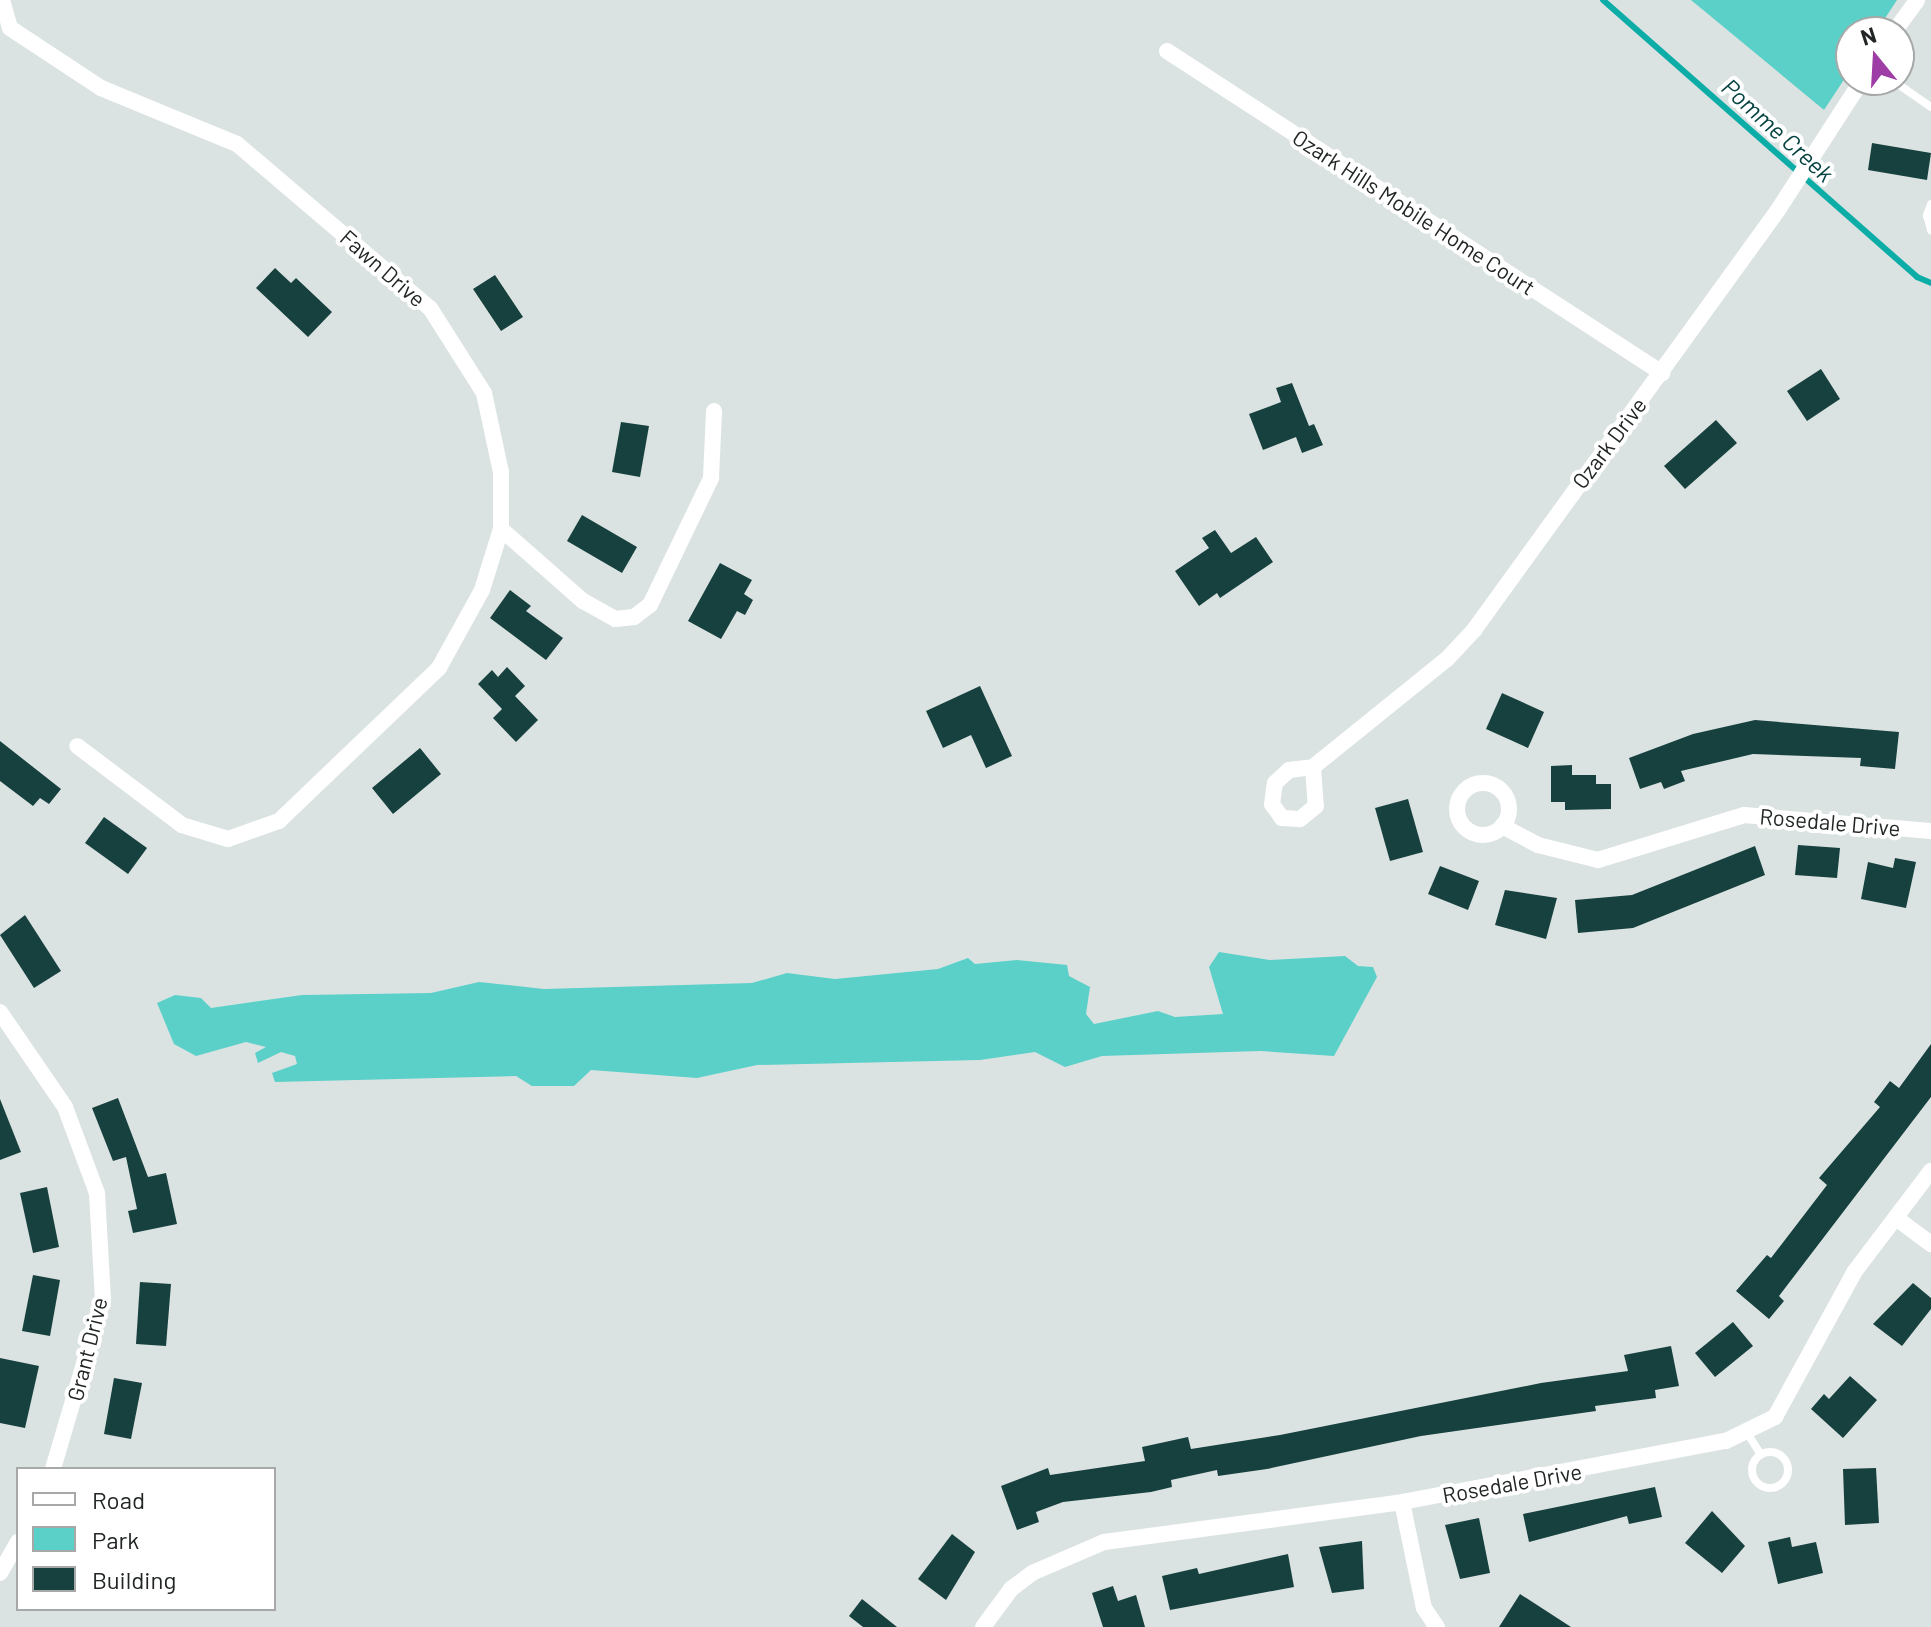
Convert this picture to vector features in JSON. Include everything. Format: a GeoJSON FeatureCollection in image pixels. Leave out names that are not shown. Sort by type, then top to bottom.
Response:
{"type":"FeatureCollection","features":[{"type":"Feature","properties":{"kind":"street","name":"Fawn Drive"},"geometry":{"type":"LineString","coordinates":[[2,0],[10,28],[101,88],[237,144],[430,308],[484,393],[501,472],[501,529],[482,590],[439,668],[279,821],[228,839],[182,825],[77,746]]}},
{"type":"Feature","properties":{"kind":"street","name":"Ozark Hills Mobile Home Court"},"geometry":{"type":"LineString","coordinates":[[1167,51],[1662,373]]}},
{"type":"Feature","properties":{"kind":"street","name":"Ozark Drive"},"geometry":{"type":"LineString","coordinates":[[1313,767],[1447,659],[1474,630],[1778,210],[1851,96]]}},
{"type":"Feature","properties":{"kind":"street"},"geometry":{"type":"LineString","coordinates":[[501,529],[583,601],[615,619],[634,617],[656,593],[711,478],[714,411]]}},
{"type":"Feature","properties":{"kind":"street","name":"Rosedale Drive"},"geometry":{"type":"LineString","coordinates":[[1502,826],[1538,845],[1598,860],[1744,815],[1931,831]]}},
{"type":"Feature","properties":{"kind":"street","name":"Grant Drive"},"geometry":{"type":"LineString","coordinates":[[0,1012],[65,1107],[97,1193],[103,1299],[54,1467]]}},
{"type":"Feature","properties":{"kind":"street","name":"Rosedale Drive"},"geometry":{"type":"LineString","coordinates":[[983,1627],[1011,1589],[1032,1573],[1104,1542],[1402,1502],[1726,1441],[1775,1417],[1855,1271],[1931,1171]]}},
{"type":"Feature","properties":{"kind":"street"},"geometry":{"type":"LineString","coordinates":[[1896,1218],[1931,1244]]}},
{"type":"Feature","properties":{"kind":"street"},"geometry":{"type":"LineString","coordinates":[[1402,1502],[1424,1608],[1437,1627]]}},
{"type":"Feature","properties":{"kind":"street"},"geometry":{"type":"LineString","coordinates":[[0,1573],[16,1545]]}},
{"type":"Feature","properties":{"kind":"lane"},"geometry":{"type":"LineString","coordinates":[[1931,204],[1927,215],[1931,230]]}},
{"type":"Feature","properties":{"kind":"lane"},"geometry":{"type":"LineString","coordinates":[[1746,1431],[1761,1455]]}},
{"type":"Feature","properties":{"kind":"lane"},"geometry":{"type":"LineString","coordinates":[[1771,1453],[1786,1461],[1788,1472],[1779,1486],[1767,1488],[1757,1482],[1753,1465],[1761,1455],[1771,1453]]}},
{"type":"Feature","properties":{"kind":"green space"},"geometry":{"type":"Polygon","coordinates":[[[1691,0],[1897,0],[1886,16],[1835,16],[1835,93],[1824,110],[1691,0]]]}},
{"type":"Feature","properties":{"kind":"green space"},"geometry":{"type":"Polygon","coordinates":[[[1219,952],[1270,960],[1345,956],[1358,966],[1373,967],[1377,977],[1334,1056],[1260,1051],[1102,1056],[1065,1067],[1035,1052],[980,1060],[757,1065],[697,1078],[591,1070],[574,1086],[532,1086],[516,1076],[275,1082],[272,1073],[297,1064],[295,1056],[281,1052],[258,1063],[255,1053],[266,1047],[246,1042],[196,1056],[174,1044],[157,1003],[175,995],[201,998],[211,1008],[302,995],[431,993],[479,982],[544,989],[752,983],[787,973],[835,979],[938,969],[968,958],[975,964],[1017,960],[1067,965],[1069,976],[1090,987],[1086,1014],[1094,1024],[1158,1011],[1175,1017],[1223,1014],[1209,967],[1219,952]]]}},
{"type":"Feature","properties":{"kind":"building"},"geometry":{"type":"Polygon","coordinates":[[[1872,143],[1931,153],[1927,180],[1868,170],[1872,143]]]}},
{"type":"Feature","properties":{"kind":"building"},"geometry":{"type":"Polygon","coordinates":[[[275,268],[291,283],[296,278],[332,312],[308,337],[256,288],[275,268]]]}},
{"type":"Feature","properties":{"kind":"building"},"geometry":{"type":"Polygon","coordinates":[[[495,275],[523,317],[501,331],[473,289],[495,275]]]}},
{"type":"Feature","properties":{"kind":"building"},"geometry":{"type":"Polygon","coordinates":[[[1821,369],[1840,399],[1807,421],[1787,391],[1821,369]]]}},
{"type":"Feature","properties":{"kind":"building"},"geometry":{"type":"Polygon","coordinates":[[[1292,383],[1309,426],[1314,424],[1323,445],[1302,453],[1296,437],[1263,450],[1249,414],[1281,402],[1276,388],[1292,383]]]}},
{"type":"Feature","properties":{"kind":"building"},"geometry":{"type":"Polygon","coordinates":[[[1716,420],[1737,443],[1685,489],[1664,466],[1716,420]]]}},
{"type":"Feature","properties":{"kind":"building"},"geometry":{"type":"Polygon","coordinates":[[[621,422],[649,426],[640,477],[612,472],[621,422]]]}},
{"type":"Feature","properties":{"kind":"building"},"geometry":{"type":"Polygon","coordinates":[[[582,515],[637,547],[622,573],[567,541],[582,515]]]}},
{"type":"Feature","properties":{"kind":"building"},"geometry":{"type":"Polygon","coordinates":[[[1215,530],[1231,553],[1256,537],[1273,562],[1220,598],[1217,593],[1199,606],[1175,571],[1209,548],[1202,538],[1215,530]]]}},
{"type":"Feature","properties":{"kind":"building"},"geometry":{"type":"Polygon","coordinates":[[[720,563],[752,580],[744,594],[753,600],[745,615],[737,611],[721,639],[688,621],[720,563]]]}},
{"type":"Feature","properties":{"kind":"building"},"geometry":{"type":"Polygon","coordinates":[[[510,590],[531,606],[526,611],[563,638],[546,660],[490,618],[510,590]]]}},
{"type":"Feature","properties":{"kind":"building"},"geometry":{"type":"Polygon","coordinates":[[[507,667],[525,686],[515,696],[538,720],[516,742],[493,718],[502,709],[478,684],[492,670],[498,677],[507,667]]]}},
{"type":"Feature","properties":{"kind":"building"},"geometry":{"type":"Polygon","coordinates":[[[980,686],[1012,756],[986,768],[971,735],[943,748],[926,711],[980,686]]]}},
{"type":"Feature","properties":{"kind":"building"},"geometry":{"type":"Polygon","coordinates":[[[1502,693],[1544,712],[1528,748],[1486,729],[1502,693]]]}},
{"type":"Feature","properties":{"kind":"building"},"geometry":{"type":"Polygon","coordinates":[[[1755,720],[1899,732],[1895,769],[1860,766],[1861,758],[1753,754],[1681,771],[1685,781],[1664,789],[1661,782],[1640,789],[1629,758],[1693,734],[1755,720]]]}},
{"type":"Feature","properties":{"kind":"building"},"geometry":{"type":"Polygon","coordinates":[[[0,741],[61,789],[49,804],[40,798],[33,806],[0,781],[0,741]]]}},
{"type":"Feature","properties":{"kind":"building"},"geometry":{"type":"Polygon","coordinates":[[[420,748],[441,774],[393,814],[372,788],[420,748]]]}},
{"type":"Feature","properties":{"kind":"building"},"geometry":{"type":"Polygon","coordinates":[[[1572,765],[1572,775],[1596,775],[1596,784],[1611,784],[1611,809],[1565,810],[1565,802],[1551,802],[1551,766],[1572,765]]]}},
{"type":"Feature","properties":{"kind":"building"},"geometry":{"type":"Polygon","coordinates":[[[1408,799],[1423,852],[1390,861],[1375,808],[1408,799]]]}},
{"type":"Feature","properties":{"kind":"building"},"geometry":{"type":"Polygon","coordinates":[[[104,817],[147,848],[128,874],[85,843],[104,817]]]}},
{"type":"Feature","properties":{"kind":"building"},"geometry":{"type":"Polygon","coordinates":[[[1798,845],[1840,848],[1837,878],[1795,875],[1798,845]]]}},
{"type":"Feature","properties":{"kind":"building"},"geometry":{"type":"Polygon","coordinates":[[[1755,846],[1765,875],[1633,928],[1578,933],[1575,900],[1632,895],[1755,846]]]}},
{"type":"Feature","properties":{"kind":"building"},"geometry":{"type":"Polygon","coordinates":[[[1895,858],[1916,862],[1906,908],[1861,899],[1868,862],[1893,868],[1895,858]]]}},
{"type":"Feature","properties":{"kind":"building"},"geometry":{"type":"Polygon","coordinates":[[[1440,866],[1479,881],[1468,910],[1428,894],[1440,866]]]}},
{"type":"Feature","properties":{"kind":"building"},"geometry":{"type":"Polygon","coordinates":[[[1505,890],[1557,898],[1546,939],[1495,925],[1505,890]]]}},
{"type":"Feature","properties":{"kind":"building"},"geometry":{"type":"Polygon","coordinates":[[[25,915],[61,971],[34,988],[0,935],[25,915]]]}},
{"type":"Feature","properties":{"kind":"building"},"geometry":{"type":"Polygon","coordinates":[[[1931,1044],[1931,1097],[1779,1296],[1784,1301],[1769,1319],[1736,1291],[1767,1255],[1771,1258],[1827,1185],[1819,1178],[1880,1107],[1874,1102],[1890,1081],[1899,1088],[1931,1044]]]}},
{"type":"Feature","properties":{"kind":"building"},"geometry":{"type":"Polygon","coordinates":[[[118,1098],[148,1177],[166,1173],[177,1224],[133,1233],[128,1211],[137,1209],[126,1157],[113,1161],[92,1108],[118,1098]]]}},
{"type":"Feature","properties":{"kind":"building"},"geometry":{"type":"Polygon","coordinates":[[[0,1099],[21,1152],[0,1160],[0,1099]]]}},
{"type":"Feature","properties":{"kind":"building"},"geometry":{"type":"Polygon","coordinates":[[[47,1187],[59,1247],[33,1253],[20,1193],[47,1187]]]}},
{"type":"Feature","properties":{"kind":"building"},"geometry":{"type":"Polygon","coordinates":[[[33,1275],[60,1280],[50,1336],[22,1331],[33,1275]]]}},
{"type":"Feature","properties":{"kind":"building"},"geometry":{"type":"Polygon","coordinates":[[[140,1282],[171,1284],[166,1346],[136,1344],[140,1282]]]}},
{"type":"Feature","properties":{"kind":"building"},"geometry":{"type":"Polygon","coordinates":[[[1913,1283],[1931,1298],[1931,1309],[1902,1346],[1873,1324],[1913,1283]]]}},
{"type":"Feature","properties":{"kind":"building"},"geometry":{"type":"Polygon","coordinates":[[[1733,1322],[1753,1346],[1715,1377],[1695,1353],[1733,1322]]]}},
{"type":"Feature","properties":{"kind":"building"},"geometry":{"type":"Polygon","coordinates":[[[1671,1346],[1679,1386],[1655,1390],[1656,1398],[1595,1406],[1596,1411],[1421,1436],[1267,1469],[1218,1476],[1217,1470],[1171,1480],[1172,1487],[1151,1492],[1063,1502],[1036,1512],[1039,1522],[1017,1530],[1001,1486],[1048,1468],[1050,1475],[1145,1461],[1142,1447],[1188,1437],[1191,1449],[1280,1435],[1541,1383],[1628,1371],[1624,1355],[1671,1346]]]}},
{"type":"Feature","properties":{"kind":"building"},"geometry":{"type":"Polygon","coordinates":[[[0,1358],[39,1366],[25,1428],[0,1423],[0,1358]]]}},
{"type":"Feature","properties":{"kind":"building"},"geometry":{"type":"Polygon","coordinates":[[[1850,1376],[1877,1400],[1843,1438],[1811,1409],[1824,1394],[1829,1399],[1850,1376]]]}},
{"type":"Feature","properties":{"kind":"building"},"geometry":{"type":"Polygon","coordinates":[[[114,1378],[142,1383],[131,1439],[104,1434],[114,1378]]]}},
{"type":"Feature","properties":{"kind":"building"},"geometry":{"type":"Polygon","coordinates":[[[1876,1468],[1879,1523],[1845,1525],[1843,1469],[1876,1468]]]}},
{"type":"Feature","properties":{"kind":"building"},"geometry":{"type":"Polygon","coordinates":[[[1655,1487],[1662,1517],[1629,1524],[1627,1516],[1529,1542],[1523,1514],[1655,1487]]]}},
{"type":"Feature","properties":{"kind":"building"},"geometry":{"type":"Polygon","coordinates":[[[1712,1511],[1745,1546],[1722,1573],[1685,1543],[1712,1511]]]}},
{"type":"Feature","properties":{"kind":"building"},"geometry":{"type":"Polygon","coordinates":[[[1479,1518],[1490,1573],[1460,1579],[1445,1525],[1479,1518]]]}},
{"type":"Feature","properties":{"kind":"building"},"geometry":{"type":"Polygon","coordinates":[[[952,1534],[975,1552],[946,1600],[918,1579],[952,1534]]]}},
{"type":"Feature","properties":{"kind":"building"},"geometry":{"type":"Polygon","coordinates":[[[1790,1537],[1792,1547],[1816,1542],[1823,1573],[1778,1584],[1768,1542],[1790,1537]]]}},
{"type":"Feature","properties":{"kind":"building"},"geometry":{"type":"Polygon","coordinates":[[[1362,1541],[1364,1589],[1332,1593],[1319,1547],[1362,1541]]]}},
{"type":"Feature","properties":{"kind":"building"},"geometry":{"type":"Polygon","coordinates":[[[1288,1554],[1294,1587],[1170,1610],[1162,1576],[1197,1568],[1199,1574],[1288,1554]]]}},
{"type":"Feature","properties":{"kind":"building"},"geometry":{"type":"Polygon","coordinates":[[[1113,1586],[1118,1601],[1136,1595],[1145,1627],[1103,1627],[1092,1593],[1113,1586]]]}},
{"type":"Feature","properties":{"kind":"building"},"geometry":{"type":"Polygon","coordinates":[[[1520,1594],[1571,1627],[1499,1627],[1520,1594]]]}},
{"type":"Feature","properties":{"kind":"building"},"geometry":{"type":"Polygon","coordinates":[[[862,1599],[897,1627],[863,1627],[849,1616],[862,1599]]]}},
{"type":"Feature","properties":{"kind":"waterway","name":"Pomme Creek"},"geometry":{"type":"LineString","coordinates":[[1603,0],[1917,277],[1931,283]]}}]}
